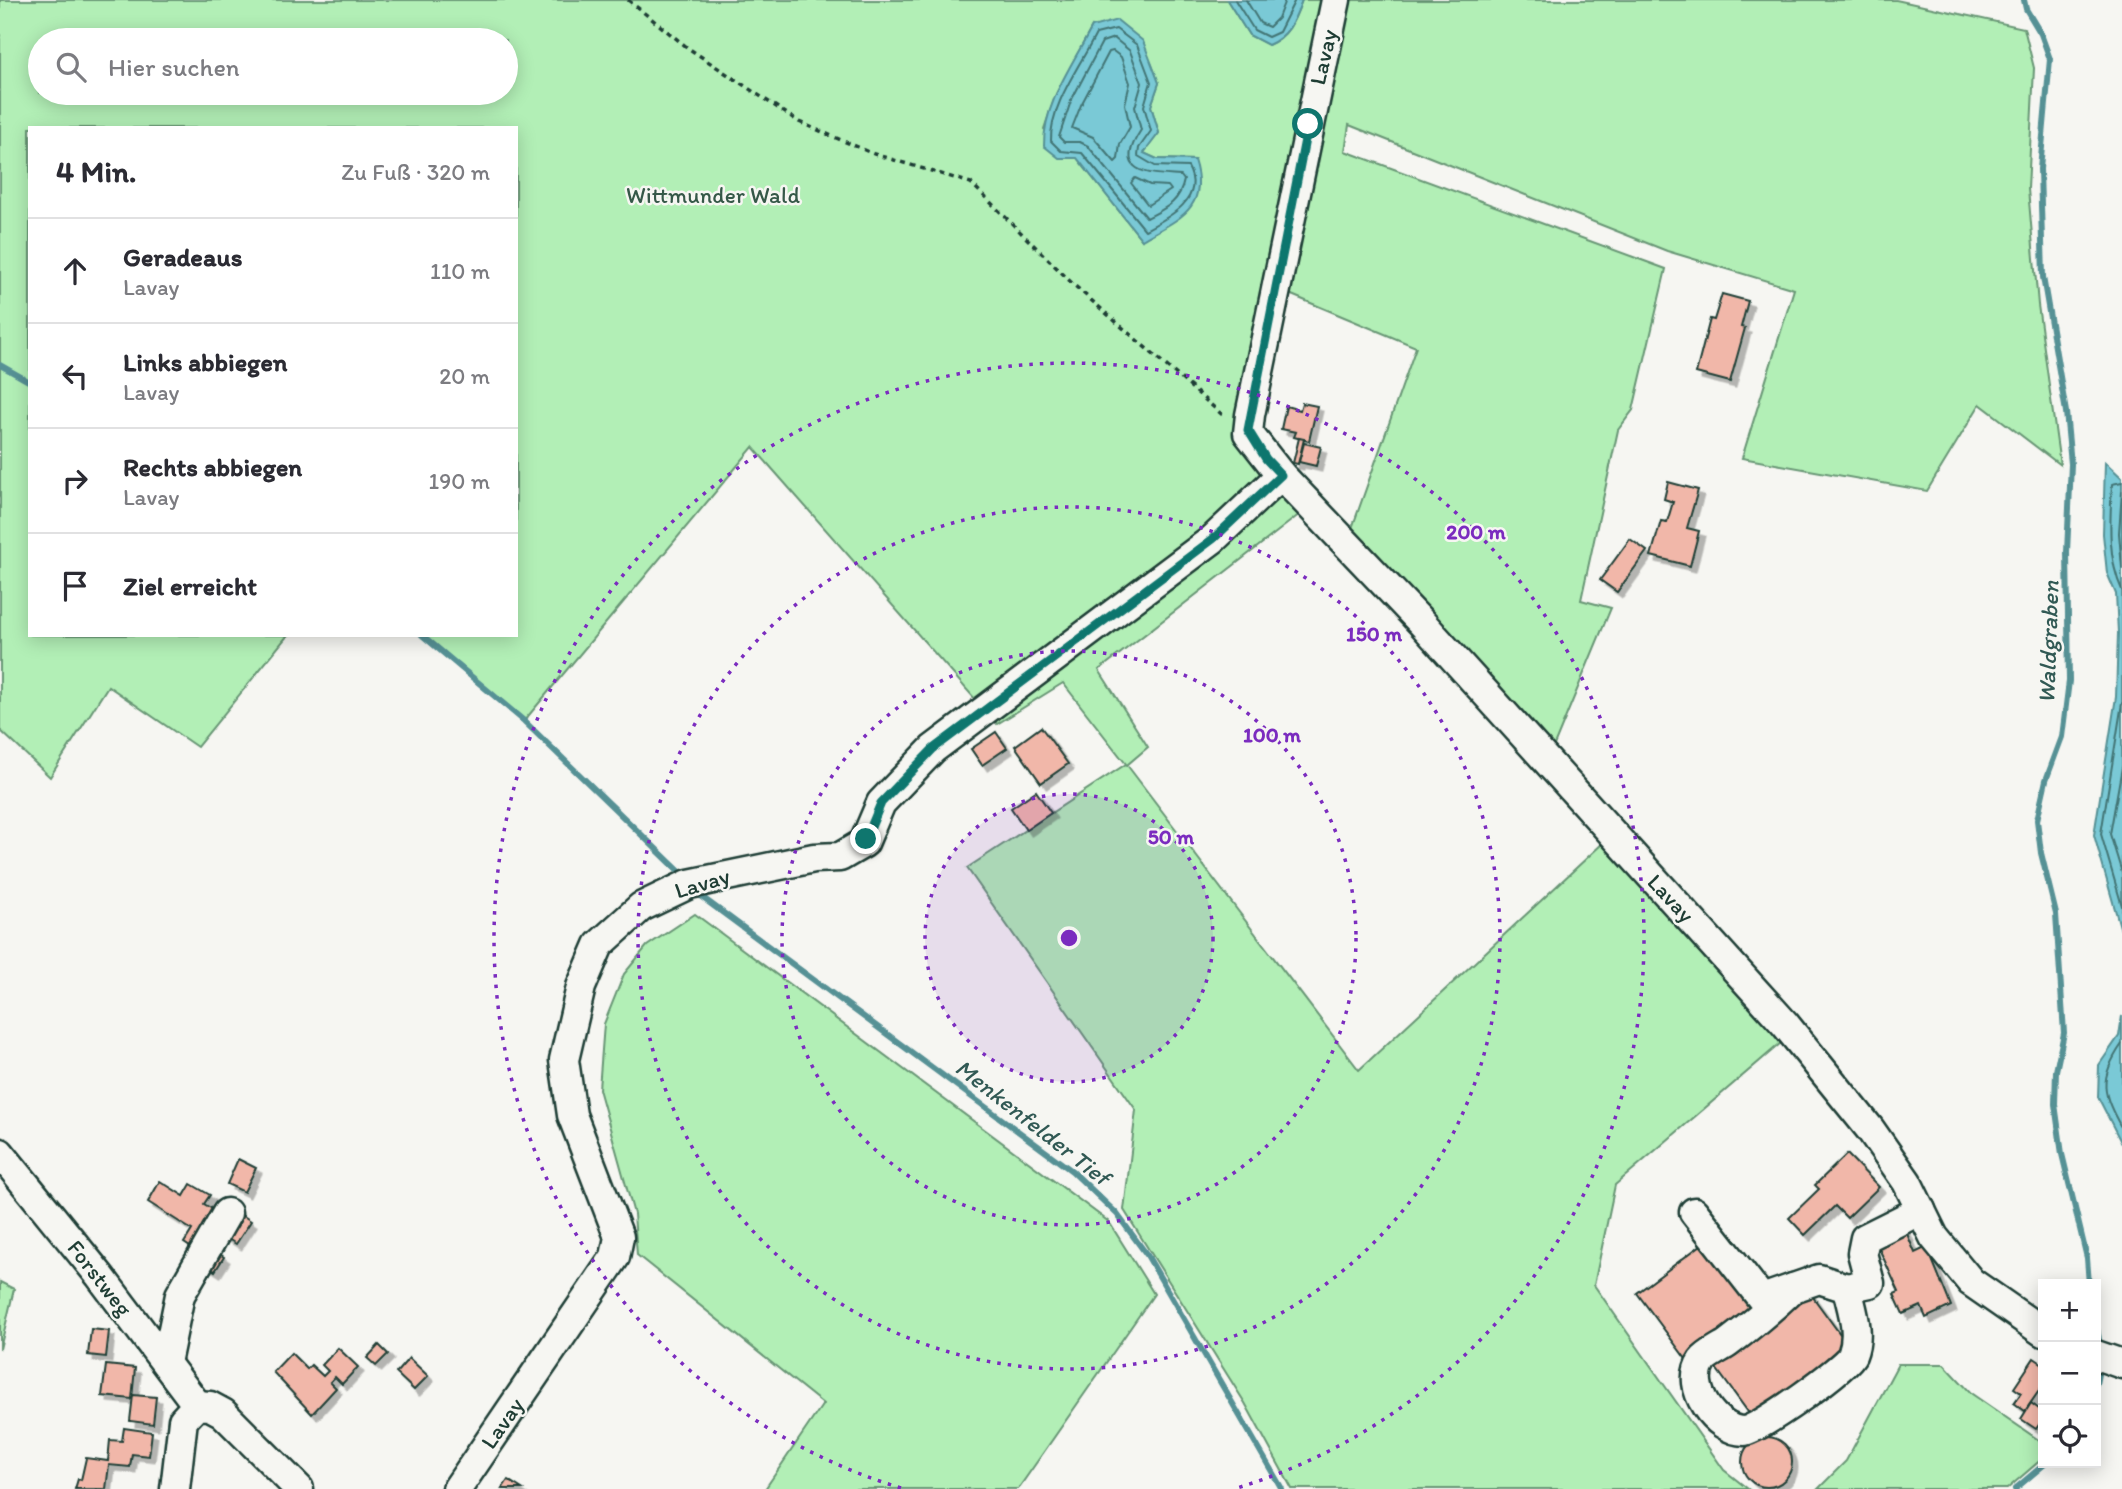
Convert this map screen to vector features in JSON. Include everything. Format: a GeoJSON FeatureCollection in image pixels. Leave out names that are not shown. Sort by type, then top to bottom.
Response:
{"type":"FeatureCollection","features":[{"type":"Feature","properties":{"kind":"street","name":"Lavay"},"geometry":{"type":"LineString","coordinates":[[1336,0],[1308,124],[1248,433],[1281,475],[1423,624],[1785,1024],[1870,1129],[1907,1182],[1934,1237],[1971,1282],[2038,1329]]}},
{"type":"Feature","properties":{"kind":"street","name":"Lavay"},"geometry":{"type":"LineString","coordinates":[[457,1489],[615,1257],[619,1237],[572,1115],[564,1060],[581,988],[599,945],[641,907],[689,884],[814,858],[840,857],[864,843],[881,803],[933,749],[1213,539],[1281,475]]}},
{"type":"Feature","properties":{"kind":"street","name":"Forstweg"},"geometry":{"type":"LineString","coordinates":[[0,1153],[197,1405]]}},
{"type":"Feature","properties":{"kind":"street"},"geometry":{"type":"LineString","coordinates":[[1694,1212],[1762,1299],[1819,1279],[1847,1288],[1870,1283],[1862,1253],[1865,1238],[1921,1210]]}},
{"type":"Feature","properties":{"kind":"street"},"geometry":{"type":"LineString","coordinates":[[166,1363],[180,1295],[227,1213]]}},
{"type":"Feature","properties":{"kind":"street"},"geometry":{"type":"LineString","coordinates":[[1793,1288],[1763,1317],[1702,1360],[1695,1381],[1699,1396],[1730,1428],[1745,1432],[1765,1424],[1851,1359],[1858,1337],[1847,1288]]}},
{"type":"Feature","properties":{"kind":"street"},"geometry":{"type":"LineString","coordinates":[[2101,1357],[2122,1364]]}},
{"type":"Feature","properties":{"kind":"street"},"geometry":{"type":"LineString","coordinates":[[175,1489],[183,1420],[197,1405],[210,1406],[223,1413],[299,1489]]}},
{"type":"Feature","properties":{"kind":"path"},"geometry":{"type":"LineString","coordinates":[[628,0],[688,48],[799,122],[874,154],[971,183],[1075,286],[1227,420],[1248,433]]}},
{"type":"Feature","properties":{"kind":"green space","name":"Wittmunder Wald"},"geometry":{"type":"Polygon","coordinates":[[[0,0],[1227,0],[1249,35],[1268,45],[1286,32],[1302,0],[1896,0],[2024,28],[2034,68],[2028,189],[2038,305],[2060,465],[1980,404],[1927,491],[1742,458],[1794,289],[1667,251],[1349,125],[1345,151],[1666,269],[1633,410],[1618,430],[1581,600],[1611,608],[1553,748],[1350,534],[1416,347],[1282,291],[1248,433],[1260,471],[1300,514],[1099,670],[1148,747],[1127,765],[1359,1070],[1603,843],[1745,996],[1782,1042],[1615,1185],[1594,1285],[1724,1470],[1748,1489],[1292,1489],[1245,1403],[1124,1210],[1136,1110],[967,868],[1126,764],[1063,683],[997,724],[753,447],[524,721],[424,637],[518,637],[518,126],[28,126],[28,637],[286,637],[197,747],[108,686],[50,777],[0,730],[0,0]],[[1092,27],[1056,94],[1044,129],[1077,158],[1142,240],[1194,160],[1157,159],[1143,153],[1159,133],[1151,106],[1159,83],[1151,63],[1092,27]]]}},
{"type":"Feature","properties":{"kind":"green space"},"geometry":{"type":"Polygon","coordinates":[[[695,914],[1109,1222],[1154,1294],[1018,1489],[765,1489],[823,1404],[637,1255],[634,1214],[599,1089],[604,1024],[624,974],[647,946],[695,914]]]}},
{"type":"Feature","properties":{"kind":"green space"},"geometry":{"type":"Polygon","coordinates":[[[0,1282],[14,1289],[0,1349],[0,1282]]]}},
{"type":"Feature","properties":{"kind":"green space"},"geometry":{"type":"Polygon","coordinates":[[[1898,1364],[1944,1364],[1972,1394],[2038,1440],[2038,1462],[2007,1489],[1818,1489],[1846,1461],[1898,1364]]]}},
{"type":"Feature","properties":{"kind":"water"},"geometry":{"type":"Polygon","coordinates":[[[1227,0],[1302,0],[1286,32],[1268,45],[1249,35],[1227,0]]]}},
{"type":"Feature","properties":{"kind":"water"},"geometry":{"type":"Polygon","coordinates":[[[1117,20],[1143,41],[1159,83],[1151,106],[1159,133],[1144,153],[1157,159],[1194,160],[1198,177],[1198,190],[1188,210],[1168,226],[1142,240],[1077,158],[1059,158],[1044,146],[1048,115],[1054,100],[1092,27],[1117,20]]]}},
{"type":"Feature","properties":{"kind":"water"},"geometry":{"type":"Polygon","coordinates":[[[2105,462],[2122,478],[2122,934],[2094,835],[2116,697],[2118,633],[2116,594],[2107,573],[2103,534],[2105,462]]]}},
{"type":"Feature","properties":{"kind":"water"},"geometry":{"type":"Polygon","coordinates":[[[2122,1016],[2122,1144],[2098,1097],[2099,1065],[2119,1036],[2122,1016]]]}},
{"type":"Feature","properties":{"kind":"building"},"geometry":{"type":"Polygon","coordinates":[[[1722,294],[1748,301],[1741,327],[1745,328],[1730,382],[1696,373],[1710,319],[1714,320],[1722,294]]]}},
{"type":"Feature","properties":{"kind":"building"},"geometry":{"type":"Polygon","coordinates":[[[1302,403],[1317,406],[1309,441],[1294,437],[1296,432],[1281,429],[1286,406],[1300,410],[1302,403]]]}},
{"type":"Feature","properties":{"kind":"building"},"geometry":{"type":"Polygon","coordinates":[[[1299,438],[1304,439],[1298,464],[1293,463],[1299,438]]]}},
{"type":"Feature","properties":{"kind":"building"},"geometry":{"type":"Polygon","coordinates":[[[1304,443],[1321,447],[1316,466],[1299,462],[1304,443]]]}},
{"type":"Feature","properties":{"kind":"building"},"geometry":{"type":"Polygon","coordinates":[[[1668,482],[1698,490],[1687,528],[1699,531],[1690,566],[1651,556],[1661,521],[1667,522],[1673,502],[1664,499],[1668,482]]]}},
{"type":"Feature","properties":{"kind":"building"},"geometry":{"type":"Polygon","coordinates":[[[1630,539],[1647,551],[1617,592],[1600,580],[1630,539]]]}},
{"type":"Feature","properties":{"kind":"building"},"geometry":{"type":"Polygon","coordinates":[[[1041,727],[1068,764],[1041,783],[1015,746],[1041,727]]]}},
{"type":"Feature","properties":{"kind":"building"},"geometry":{"type":"Polygon","coordinates":[[[996,732],[1007,748],[982,765],[971,749],[996,732]]]}},
{"type":"Feature","properties":{"kind":"building"},"geometry":{"type":"Polygon","coordinates":[[[1036,791],[1051,813],[1026,830],[1011,808],[1036,791]]]}},
{"type":"Feature","properties":{"kind":"building"},"geometry":{"type":"Polygon","coordinates":[[[1847,1154],[1879,1187],[1847,1218],[1835,1206],[1805,1235],[1789,1218],[1819,1189],[1815,1185],[1847,1154]]]}},
{"type":"Feature","properties":{"kind":"building"},"geometry":{"type":"Polygon","coordinates":[[[238,1159],[256,1168],[244,1192],[227,1184],[238,1159]]]}},
{"type":"Feature","properties":{"kind":"building"},"geometry":{"type":"Polygon","coordinates":[[[160,1181],[184,1196],[191,1184],[210,1195],[204,1204],[219,1213],[196,1251],[184,1243],[192,1230],[148,1202],[160,1181]]]}},
{"type":"Feature","properties":{"kind":"building"},"geometry":{"type":"Polygon","coordinates":[[[236,1211],[251,1221],[236,1244],[220,1234],[236,1211]]]}},
{"type":"Feature","properties":{"kind":"building"},"geometry":{"type":"Polygon","coordinates":[[[1905,1229],[1915,1253],[1927,1247],[1951,1306],[1926,1318],[1921,1306],[1903,1314],[1894,1294],[1899,1292],[1876,1242],[1905,1229]]]}},
{"type":"Feature","properties":{"kind":"building"},"geometry":{"type":"Polygon","coordinates":[[[1705,1242],[1758,1313],[1731,1326],[1686,1359],[1637,1293],[1705,1242]]]}},
{"type":"Feature","properties":{"kind":"building"},"geometry":{"type":"Polygon","coordinates":[[[214,1250],[224,1257],[215,1271],[204,1264],[214,1250]]]}},
{"type":"Feature","properties":{"kind":"building"},"geometry":{"type":"Polygon","coordinates":[[[1810,1293],[1848,1345],[1751,1416],[1713,1364],[1810,1293]]]}},
{"type":"Feature","properties":{"kind":"building"},"geometry":{"type":"Polygon","coordinates":[[[91,1329],[109,1331],[106,1357],[88,1355],[91,1329]]]}},
{"type":"Feature","properties":{"kind":"building"},"geometry":{"type":"Polygon","coordinates":[[[379,1345],[388,1354],[376,1366],[367,1358],[379,1345]]]}},
{"type":"Feature","properties":{"kind":"building"},"geometry":{"type":"Polygon","coordinates":[[[338,1348],[358,1367],[342,1384],[335,1377],[330,1382],[336,1388],[312,1414],[273,1372],[291,1353],[307,1369],[311,1365],[323,1376],[328,1371],[322,1365],[338,1348]]]}},
{"type":"Feature","properties":{"kind":"building"},"geometry":{"type":"Polygon","coordinates":[[[409,1358],[428,1376],[414,1390],[396,1373],[409,1358]]]}},
{"type":"Feature","properties":{"kind":"building"},"geometry":{"type":"Polygon","coordinates":[[[2034,1358],[2038,1361],[2038,1392],[2025,1411],[2014,1403],[2021,1393],[2014,1388],[2034,1358]]]}},
{"type":"Feature","properties":{"kind":"building"},"geometry":{"type":"Polygon","coordinates":[[[106,1365],[135,1368],[132,1399],[102,1396],[106,1365]]]}},
{"type":"Feature","properties":{"kind":"building"},"geometry":{"type":"Polygon","coordinates":[[[133,1395],[156,1397],[153,1424],[130,1421],[133,1395]]]}},
{"type":"Feature","properties":{"kind":"building"},"geometry":{"type":"Polygon","coordinates":[[[2031,1403],[2038,1408],[2036,1429],[2021,1419],[2031,1403]]]}},
{"type":"Feature","properties":{"kind":"building"},"geometry":{"type":"Polygon","coordinates":[[[124,1428],[152,1432],[149,1456],[132,1454],[130,1467],[109,1465],[106,1489],[75,1489],[78,1479],[81,1480],[86,1458],[108,1461],[110,1440],[122,1441],[124,1428]]]}},
{"type":"Feature","properties":{"kind":"building"},"geometry":{"type":"Polygon","coordinates":[[[1767,1437],[1785,1444],[1792,1462],[1785,1480],[1767,1487],[1749,1480],[1742,1462],[1749,1444],[1767,1437]]]}},
{"type":"Feature","properties":{"kind":"building"},"geometry":{"type":"Polygon","coordinates":[[[508,1480],[522,1489],[502,1489],[508,1480]]]}},
{"type":"Feature","properties":{"kind":"waterway","name":"Waldgraben"},"geometry":{"type":"LineString","coordinates":[[2024,0],[2050,59],[2040,169],[2043,277],[2066,412],[2071,464],[2067,552],[2069,681],[2062,737],[2046,780],[2037,820],[2041,853],[2056,914],[2064,1033],[2056,1071],[2055,1104],[2062,1154],[2087,1258],[2089,1279]]}},
{"type":"Feature","properties":{"kind":"waterway"},"geometry":{"type":"LineString","coordinates":[[0,365],[28,381]]}},
{"type":"Feature","properties":{"kind":"waterway"},"geometry":{"type":"LineString","coordinates":[[424,637],[524,721],[680,872]]}},
{"type":"Feature","properties":{"kind":"waterway","name":"Menkenfelder Tief"},"geometry":{"type":"LineString","coordinates":[[699,895],[1072,1171],[1117,1214],[1147,1255],[1282,1489]]}},
{"type":"Feature","properties":{"kind":"waterway","name":"Waldgraben"},"geometry":{"type":"LineString","coordinates":[[2015,1489],[2040,1468]]}},
{"type":"Feature","properties":{"kind":"route"},"geometry":{"type":"LineString","coordinates":[[866,839],[881,803],[899,781],[933,749],[1213,539],[1281,475],[1266,459],[1248,430],[1308,124]]}}]}
